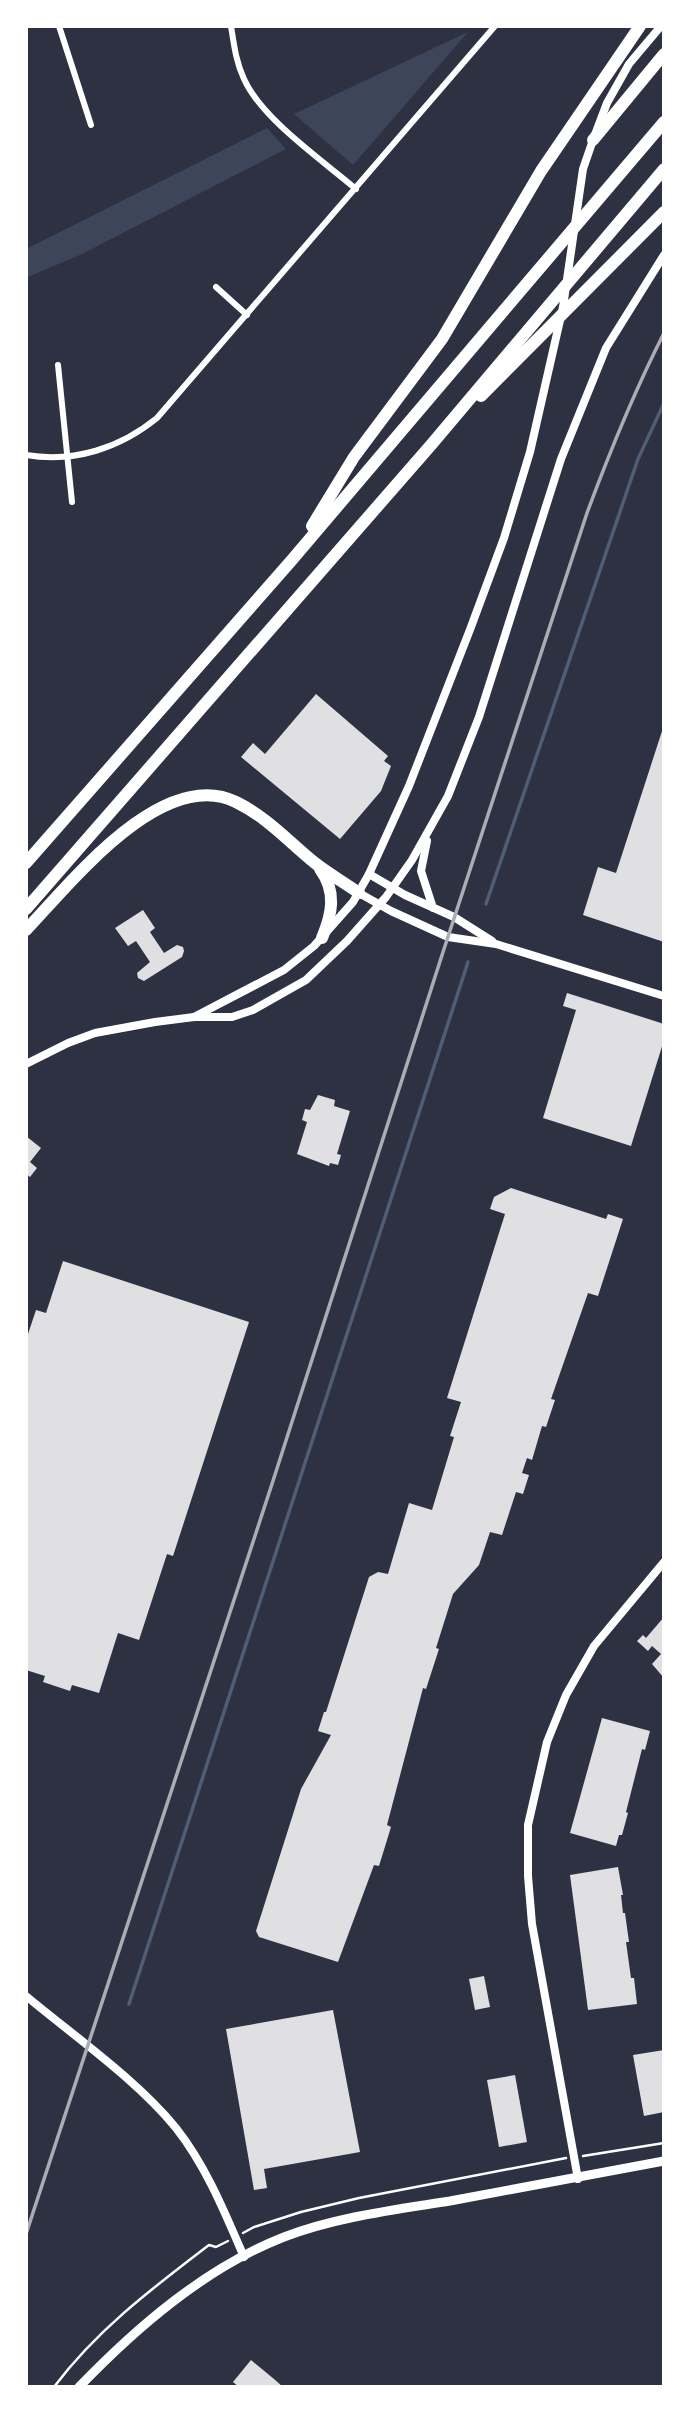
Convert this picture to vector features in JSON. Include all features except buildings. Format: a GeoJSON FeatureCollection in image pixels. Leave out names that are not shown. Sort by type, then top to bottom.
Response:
{"type":"FeatureCollection","features":[{"type":"Feature","properties":{"kind":"highway"},"geometry":{"type":"LineString","coordinates":[[291,561],[354,457],[442,339],[541,171],[640,26]]}},
{"type":"Feature","properties":{"kind":"highway"},"geometry":{"type":"LineString","coordinates":[[593,139],[664,54]]}},
{"type":"Feature","properties":{"kind":"highway"},"geometry":{"type":"LineString","coordinates":[[26,863],[291,561],[664,122]]}},
{"type":"Feature","properties":{"kind":"highway"},"geometry":{"type":"LineString","coordinates":[[26,909],[431,445],[664,169]]}},
{"type":"Feature","properties":{"kind":"highway"},"geometry":{"type":"LineString","coordinates":[[431,445],[664,212]]}},
{"type":"Feature","properties":{"kind":"highway"},"geometry":{"type":"LineString","coordinates":[[26,930],[104,849],[131,825],[172,802],[187,798],[211,796],[232,800],[261,816],[316,863],[359,893]]}},
{"type":"Feature","properties":{"kind":"highway"},"geometry":{"type":"LineString","coordinates":[[316,863],[325,876],[332,896],[330,920],[322,938]]}},
{"type":"Feature","properties":{"kind":"main road"},"geometry":{"type":"LineString","coordinates":[[79,2387],[129,2338],[175,2300],[244,2257],[281,2238],[321,2225],[579,2179],[664,2161]]}},
{"type":"Feature","properties":{"kind":"street"},"geometry":{"type":"LineString","coordinates":[[59,26],[91,125]]}},
{"type":"Feature","properties":{"kind":"street"},"geometry":{"type":"LineString","coordinates":[[231,26],[236,60],[256,99],[274,119],[356,189]]}},
{"type":"Feature","properties":{"kind":"street"},"geometry":{"type":"LineString","coordinates":[[26,455],[68,456],[103,450],[145,428],[172,403],[495,26]]}},
{"type":"Feature","properties":{"kind":"street"},"geometry":{"type":"LineString","coordinates":[[194,1017],[284,970],[322,938],[359,893],[369,874],[409,786],[471,628],[530,452],[564,307],[583,169],[593,139],[607,103],[629,64],[661,26]]}},
{"type":"Feature","properties":{"kind":"street"},"geometry":{"type":"LineString","coordinates":[[26,1064],[95,1033],[194,1017],[232,1017],[253,1010],[290,991],[327,962],[393,887],[429,832],[448,796],[479,717],[556,472],[606,348],[664,255]]}},
{"type":"Feature","properties":{"kind":"street"},"geometry":{"type":"LineString","coordinates":[[216,287],[247,315]]}},
{"type":"Feature","properties":{"kind":"street"},"geometry":{"type":"LineString","coordinates":[[58,365],[72,502]]}},
{"type":"Feature","properties":{"kind":"street"},"geometry":{"type":"LineString","coordinates":[[429,832],[421,871],[433,908]]}},
{"type":"Feature","properties":{"kind":"street"},"geometry":{"type":"LineString","coordinates":[[369,874],[454,917],[496,944]]}},
{"type":"Feature","properties":{"kind":"street"},"geometry":{"type":"LineString","coordinates":[[359,893],[448,937],[496,944],[664,996]]}},
{"type":"Feature","properties":{"kind":"street"},"geometry":{"type":"LineString","coordinates":[[579,2179],[532,1924],[528,1825],[547,1742],[566,1695],[594,1646],[664,1562]]}},
{"type":"Feature","properties":{"kind":"street"},"geometry":{"type":"LineString","coordinates":[[26,1996],[143,2093],[176,2129],[204,2172],[244,2257]]}},
{"type":"Feature","properties":{"kind":"path"},"geometry":{"type":"LineString","coordinates":[[596,2154],[664,2143]]}},
{"type":"Feature","properties":{"kind":"path"},"geometry":{"type":"LineString","coordinates":[[253,2228],[301,2212],[359,2198],[548,2161]]}},
{"type":"Feature","properties":{"kind":"path"},"geometry":{"type":"LineString","coordinates":[[54,2387],[118,2316],[209,2245],[216,2247]]}},
{"type":"Feature","properties":{"kind":"shaded area"},"geometry":{"type":"Polygon","coordinates":[[[468,32],[353,165],[294,114],[468,32]]]}},
{"type":"Feature","properties":{"kind":"shaded area"},"geometry":{"type":"Polygon","coordinates":[[[267,128],[286,149],[82,254],[26,278],[26,249],[267,128]]]}},
{"type":"Feature","properties":{"kind":"waterway"},"geometry":{"type":"LineString","coordinates":[[486,904],[638,459],[664,403]]}},
{"type":"Feature","properties":{"kind":"waterway"},"geometry":{"type":"LineString","coordinates":[[129,2004],[468,962]]}},
{"type":"Feature","properties":{"kind":"railway"},"geometry":{"type":"LineString","coordinates":[[26,2234],[587,513],[623,422],[664,333]]}}]}
